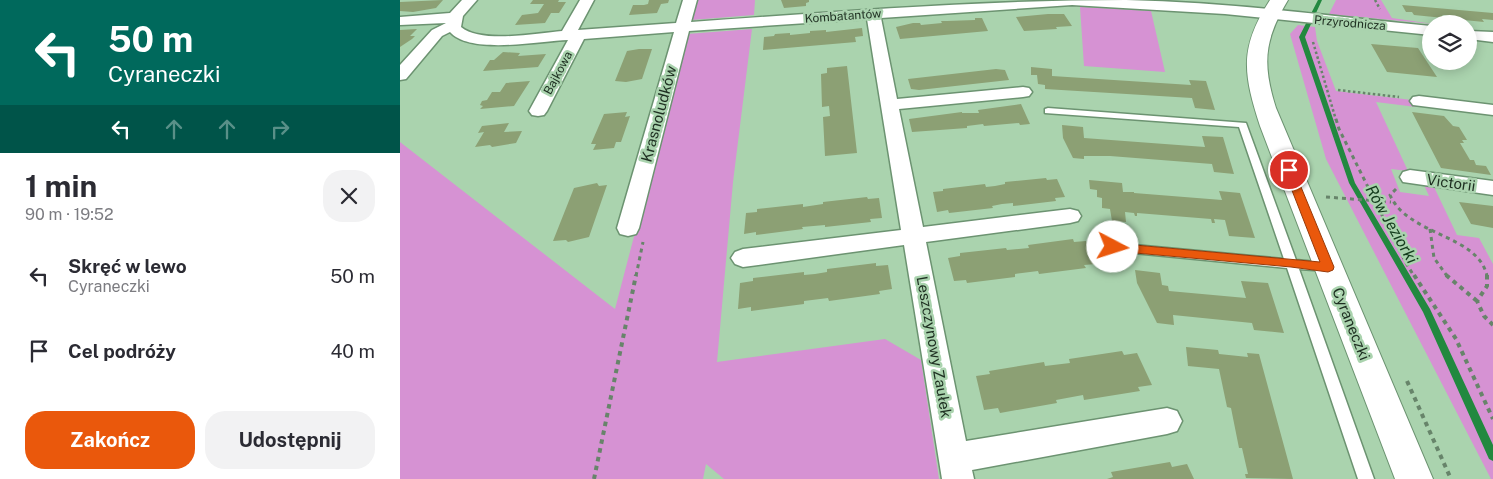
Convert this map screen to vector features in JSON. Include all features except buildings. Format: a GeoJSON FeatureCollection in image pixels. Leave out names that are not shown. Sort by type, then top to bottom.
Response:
{"type":"FeatureCollection","features":[{"type":"Feature","properties":{"kind":"street"},"geometry":{"type":"LineString","coordinates":[[400,75],[437,33],[454,21],[470,0]]}},
{"type":"Feature","properties":{"kind":"street","name":"Bajkowa"},"geometry":{"type":"LineString","coordinates":[[538,111],[587,0]]}},
{"type":"Feature","properties":{"kind":"street","name":"Krasnoludków"},"geometry":{"type":"LineString","coordinates":[[629,222],[690,0]]}},
{"type":"Feature","properties":{"kind":"street","name":"Kombatantów"},"geometry":{"type":"LineString","coordinates":[[454,21],[459,34],[491,41],[682,28],[833,9],[873,14],[983,6],[1100,1],[1274,7]]}},
{"type":"Feature","properties":{"kind":"street","name":"Przyrodnicza"},"geometry":{"type":"LineString","coordinates":[[1274,7],[1302,19],[1422,30]]}},
{"type":"Feature","properties":{"kind":"street","name":"Cyraneczki"},"geometry":{"type":"LineString","coordinates":[[1274,7],[1258,45],[1256,64],[1258,88],[1271,126],[1414,479]]}},
{"type":"Feature","properties":{"kind":"street","name":"Leszczynowy Zaułek"},"geometry":{"type":"LineString","coordinates":[[873,14],[956,468],[1167,421]]}},
{"type":"Feature","properties":{"kind":"street"},"geometry":{"type":"LineString","coordinates":[[400,21],[454,21]]}},
{"type":"Feature","properties":{"kind":"street"},"geometry":{"type":"LineString","coordinates":[[1477,36],[1493,37]]}},
{"type":"Feature","properties":{"kind":"street"},"geometry":{"type":"LineString","coordinates":[[890,105],[1023,92]]}},
{"type":"Feature","properties":{"kind":"street"},"geometry":{"type":"LineString","coordinates":[[1419,101],[1493,110]]}},
{"type":"Feature","properties":{"kind":"street","name":"Victorii"},"geometry":{"type":"LineString","coordinates":[[1410,177],[1493,188]]}},
{"type":"Feature","properties":{"kind":"street"},"geometry":{"type":"LineString","coordinates":[[743,258],[1070,216]]}},
{"type":"Feature","properties":{"kind":"lane"},"geometry":{"type":"LineString","coordinates":[[1048,111],[1243,124],[1366,479]]}},
{"type":"Feature","properties":{"kind":"lane"},"geometry":{"type":"LineString","coordinates":[[1113,247],[1291,262],[1328,267]]}},
{"type":"Feature","properties":{"kind":"path"},"geometry":{"type":"LineString","coordinates":[[1313,42],[1339,129],[1373,201],[1406,263],[1456,339],[1493,419]]}},
{"type":"Feature","properties":{"kind":"path"},"geometry":{"type":"LineString","coordinates":[[1338,90],[1412,98],[1419,101]]}},
{"type":"Feature","properties":{"kind":"path"},"geometry":{"type":"LineString","coordinates":[[1410,177],[1390,195],[1391,202],[1400,213],[1467,250],[1484,267],[1488,280],[1484,292],[1477,301]]}},
{"type":"Feature","properties":{"kind":"path"},"geometry":{"type":"LineString","coordinates":[[1326,197],[1391,202]]}},
{"type":"Feature","properties":{"kind":"path"},"geometry":{"type":"LineString","coordinates":[[594,479],[646,230],[629,222]]}},
{"type":"Feature","properties":{"kind":"path"},"geometry":{"type":"LineString","coordinates":[[1430,229],[1432,250],[1436,261],[1461,289],[1477,301],[1484,316],[1493,325]]}},
{"type":"Feature","properties":{"kind":"shaded area"},"geometry":{"type":"Polygon","coordinates":[[[696,0],[755,0],[754,15],[691,20],[696,0]]]}},
{"type":"Feature","properties":{"kind":"shaded area"},"geometry":{"type":"Polygon","coordinates":[[[1336,0],[1381,0],[1392,18],[1422,23],[1329,14],[1336,0]]]}},
{"type":"Feature","properties":{"kind":"shaded area"},"geometry":{"type":"Polygon","coordinates":[[[1080,7],[1151,11],[1165,72],[1084,66],[1080,7]]]}},
{"type":"Feature","properties":{"kind":"shaded area"},"geometry":{"type":"Polygon","coordinates":[[[1298,25],[1315,27],[1317,41],[1336,91],[1412,100],[1416,107],[1376,102],[1408,171],[1391,169],[1400,192],[1429,196],[1424,185],[1434,187],[1457,235],[1479,238],[1493,264],[1493,479],[1491,479],[1326,159],[1290,34],[1298,25]]]}},
{"type":"Feature","properties":{"kind":"shaded area"},"geometry":{"type":"Polygon","coordinates":[[[752,29],[733,182],[717,362],[885,339],[921,360],[939,479],[724,479],[706,464],[703,479],[400,479],[400,142],[615,309],[687,34],[752,29]]]}},
{"type":"Feature","properties":{"kind":"waterway","name":"Rów Jeziorki"},"geometry":{"type":"LineString","coordinates":[[1320,0],[1302,37],[1352,183],[1427,311],[1493,456]]}},
{"type":"Feature","properties":{"kind":"route"},"geometry":{"type":"LineString","coordinates":[[1113,247],[1291,262],[1328,267],[1289,170]]}}]}
